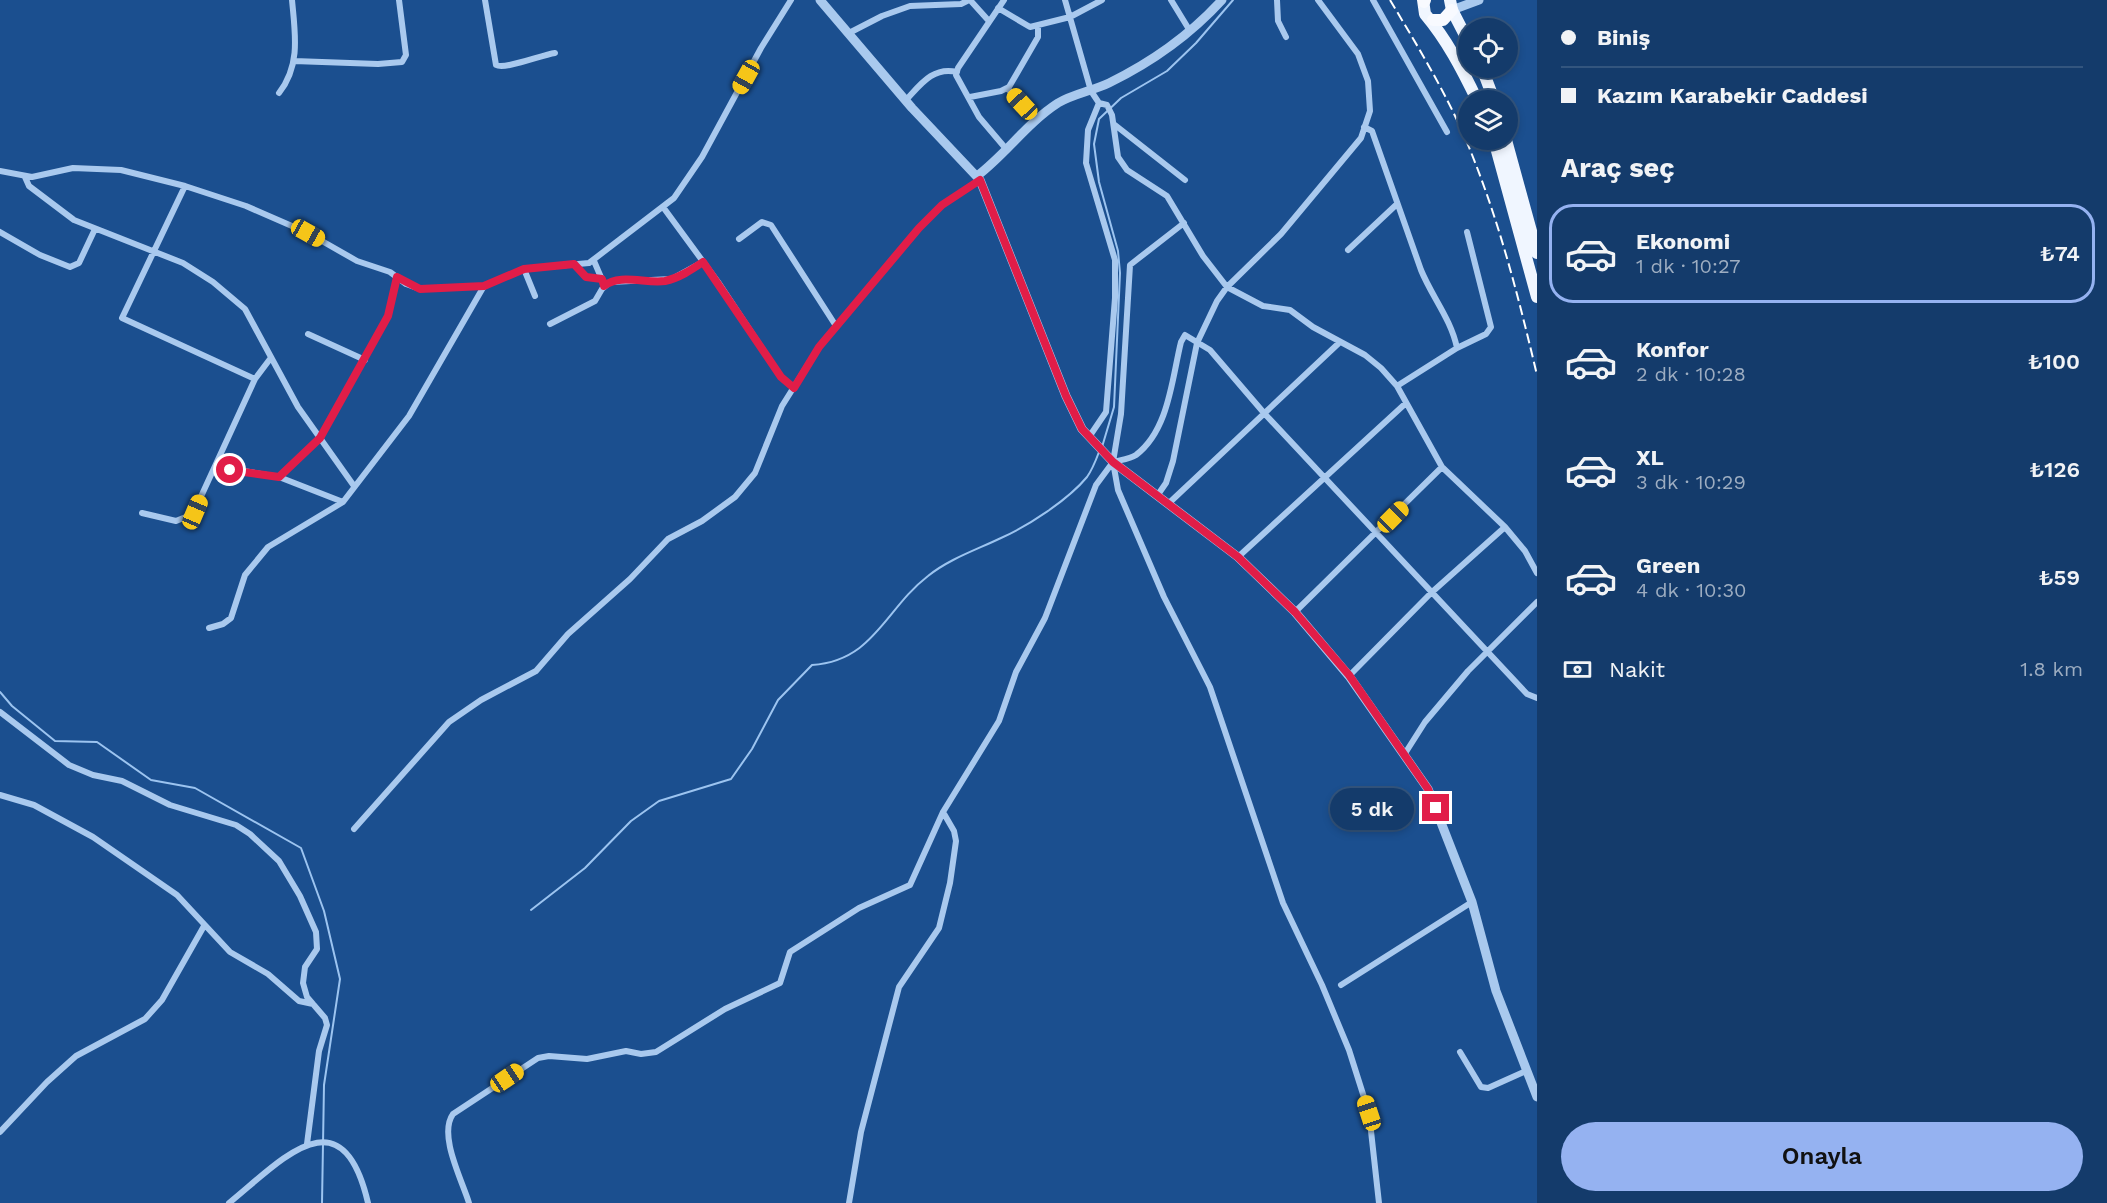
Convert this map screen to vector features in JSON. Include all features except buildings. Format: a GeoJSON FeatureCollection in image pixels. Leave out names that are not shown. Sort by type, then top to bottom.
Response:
{"type":"FeatureCollection","features":[{"type":"Feature","properties":{"kind":"highway"},"geometry":{"type":"LineString","coordinates":[[1434,20],[1443,20],[1451,5]]}},
{"type":"Feature","properties":{"kind":"main road"},"geometry":{"type":"LineString","coordinates":[[1424,1],[1425,14],[1434,20],[1472,90]]}},
{"type":"Feature","properties":{"kind":"main road"},"geometry":{"type":"LineString","coordinates":[[1451,5],[1458,20]]}},
{"type":"Feature","properties":{"kind":"main road"},"geometry":{"type":"LineString","coordinates":[[1497,150],[1537,297]]}},
{"type":"Feature","properties":{"kind":"main road"},"geometry":{"type":"LineString","coordinates":[[1509,150],[1537,253]]}},
{"type":"Feature","properties":{"kind":"street"},"geometry":{"type":"LineString","coordinates":[[279,93],[288,81],[294,61],[292,0]]}},
{"type":"Feature","properties":{"kind":"street"},"geometry":{"type":"LineString","coordinates":[[294,61],[378,64],[402,62],[406,55],[399,0]]}},
{"type":"Feature","properties":{"kind":"street"},"geometry":{"type":"LineString","coordinates":[[485,0],[495,62],[498,67],[555,53]]}},
{"type":"Feature","properties":{"kind":"street"},"geometry":{"type":"LineString","coordinates":[[0,171],[25,177],[48,175],[73,168],[102,167],[185,186],[279,220],[357,261],[420,289],[484,286],[524,269],[594,261],[628,231],[648,220],[663,207],[684,186],[697,166],[761,48],[791,0]]}},
{"type":"Feature","properties":{"kind":"street"},"geometry":{"type":"LineString","coordinates":[[820,0],[906,100],[978,178],[1066,396],[1082,429],[1113,462],[1238,557],[1295,612],[1349,675],[1428,789],[1472,902],[1496,991],[1526,1071],[1535,1085],[1537,1097]]}},
{"type":"Feature","properties":{"kind":"street"},"geometry":{"type":"LineString","coordinates":[[849,33],[882,16],[909,6],[929,2],[962,4],[969,0],[988,20]]}},
{"type":"Feature","properties":{"kind":"street"},"geometry":{"type":"LineString","coordinates":[[1004,0],[988,20],[957,72],[958,81],[970,97],[979,117],[1007,150]]}},
{"type":"Feature","properties":{"kind":"street"},"geometry":{"type":"LineString","coordinates":[[1065,0],[1091,91],[1099,102],[1107,105],[1113,115],[1119,157],[1127,170],[1167,196],[1203,256],[1227,287],[1263,306],[1290,310],[1313,327],[1365,355],[1397,386],[1442,467],[1505,527],[1525,551],[1537,573]]}},
{"type":"Feature","properties":{"kind":"street"},"geometry":{"type":"LineString","coordinates":[[998,8],[1023,25],[1038,26],[1070,17],[1102,0]]}},
{"type":"Feature","properties":{"kind":"street"},"geometry":{"type":"LineString","coordinates":[[1171,0],[1190,31]]}},
{"type":"Feature","properties":{"kind":"street"},"geometry":{"type":"LineString","coordinates":[[354,829],[449,722],[481,700],[536,671],[568,634],[623,586],[668,539],[702,521],[735,497],[755,473],[777,416],[819,347],[923,223],[942,205],[978,178],[1036,120],[1061,101],[1091,91],[1152,59],[1190,31],[1222,0]]}},
{"type":"Feature","properties":{"kind":"street"},"geometry":{"type":"LineString","coordinates":[[1276,0],[1278,21],[1286,37]]}},
{"type":"Feature","properties":{"kind":"street"},"geometry":{"type":"LineString","coordinates":[[1157,496],[1166,483],[1173,461],[1197,343],[1227,287],[1281,234],[1361,138],[1370,111],[1364,72],[1358,54],[1318,0]]}},
{"type":"Feature","properties":{"kind":"street"},"geometry":{"type":"LineString","coordinates":[[1373,0],[1447,132]]}},
{"type":"Feature","properties":{"kind":"street"},"geometry":{"type":"LineString","coordinates":[[1451,5],[1479,0]]}},
{"type":"Feature","properties":{"kind":"street"},"geometry":{"type":"LineString","coordinates":[[970,97],[1007,88],[1038,37],[1038,26]]}},
{"type":"Feature","properties":{"kind":"street"},"geometry":{"type":"LineString","coordinates":[[906,100],[934,74],[945,70],[957,72]]}},
{"type":"Feature","properties":{"kind":"street"},"geometry":{"type":"LineString","coordinates":[[1007,88],[1036,120]]}},
{"type":"Feature","properties":{"kind":"street"},"geometry":{"type":"LineString","coordinates":[[1089,436],[1106,412],[1114,298],[1114,260],[1086,163],[1088,130],[1099,102]]}},
{"type":"Feature","properties":{"kind":"street"},"geometry":{"type":"LineString","coordinates":[[1115,125],[1185,180]]}},
{"type":"Feature","properties":{"kind":"street"},"geometry":{"type":"LineString","coordinates":[[1364,127],[1372,131],[1430,292],[1452,327],[1457,348]]}},
{"type":"Feature","properties":{"kind":"street"},"geometry":{"type":"LineString","coordinates":[[25,177],[29,186],[74,220],[154,250],[189,266],[245,309],[270,359],[320,438],[354,486]]}},
{"type":"Feature","properties":{"kind":"street"},"geometry":{"type":"LineString","coordinates":[[185,186],[122,318],[255,379]]}},
{"type":"Feature","properties":{"kind":"street"},"geometry":{"type":"LineString","coordinates":[[1348,250],[1397,204]]}},
{"type":"Feature","properties":{"kind":"street"},"geometry":{"type":"LineString","coordinates":[[663,207],[781,377],[794,388]]}},
{"type":"Feature","properties":{"kind":"street"},"geometry":{"type":"LineString","coordinates":[[739,239],[762,222],[771,225],[836,326]]}},
{"type":"Feature","properties":{"kind":"street"},"geometry":{"type":"LineString","coordinates":[[1185,223],[1130,265],[1121,414],[1113,462],[1122,501],[1164,597],[1210,687],[1283,903],[1322,985],[1349,1050],[1369,1113],[1378,1203]]}},
{"type":"Feature","properties":{"kind":"street"},"geometry":{"type":"LineString","coordinates":[[0,232],[70,267],[79,262],[95,229]]}},
{"type":"Feature","properties":{"kind":"street"},"geometry":{"type":"LineString","coordinates":[[1397,386],[1457,348],[1486,334],[1491,327],[1467,232]]}},
{"type":"Feature","properties":{"kind":"street"},"geometry":{"type":"LineString","coordinates":[[550,324],[595,301],[603,283],[594,261]]}},
{"type":"Feature","properties":{"kind":"street"},"geometry":{"type":"LineString","coordinates":[[574,264],[586,277],[603,283],[616,280],[652,282],[672,279],[703,262]]}},
{"type":"Feature","properties":{"kind":"street"},"geometry":{"type":"LineString","coordinates":[[524,269],[535,296]]}},
{"type":"Feature","properties":{"kind":"street"},"geometry":{"type":"LineString","coordinates":[[279,477],[320,438],[365,360],[392,307],[397,277]]}},
{"type":"Feature","properties":{"kind":"street"},"geometry":{"type":"LineString","coordinates":[[209,628],[223,624],[231,618],[245,575],[261,553],[282,536],[319,519],[343,502],[409,416],[484,286]]}},
{"type":"Feature","properties":{"kind":"street"},"geometry":{"type":"LineString","coordinates":[[309,334],[365,360]]}},
{"type":"Feature","properties":{"kind":"street"},"geometry":{"type":"LineString","coordinates":[[469,1203],[447,1137],[447,1127],[453,1114],[537,1058],[549,1056],[587,1059],[626,1051],[641,1054],[656,1052],[725,1009],[780,983],[790,952],[859,908],[910,885],[943,812],[999,721],[1017,672],[1045,618],[1096,485],[1113,462],[1134,456],[1150,441],[1164,412],[1181,342],[1185,335],[1210,350],[1264,413],[1431,593],[1527,694],[1537,698]]}},
{"type":"Feature","properties":{"kind":"street"},"geometry":{"type":"LineString","coordinates":[[1168,504],[1340,342]]}},
{"type":"Feature","properties":{"kind":"street"},"geometry":{"type":"LineString","coordinates":[[142,513],[176,521],[188,519],[195,512],[255,379],[270,359]]}},
{"type":"Feature","properties":{"kind":"street"},"geometry":{"type":"LineString","coordinates":[[1238,557],[1406,403]]}},
{"type":"Feature","properties":{"kind":"street"},"geometry":{"type":"LineString","coordinates":[[215,466],[279,477],[343,502]]}},
{"type":"Feature","properties":{"kind":"street"},"geometry":{"type":"LineString","coordinates":[[1295,612],[1442,467]]}},
{"type":"Feature","properties":{"kind":"street"},"geometry":{"type":"LineString","coordinates":[[1349,675],[1431,593],[1505,527]]}},
{"type":"Feature","properties":{"kind":"street"},"geometry":{"type":"LineString","coordinates":[[1404,755],[1425,722],[1468,671],[1537,602]]}},
{"type":"Feature","properties":{"kind":"street"},"geometry":{"type":"LineString","coordinates":[[0,712],[30,737],[77,769],[122,781],[170,805],[236,825],[255,838],[279,861],[300,896],[316,932],[317,949],[305,967],[303,978],[305,993],[325,1018],[327,1025],[319,1051],[307,1144]]}},
{"type":"Feature","properties":{"kind":"street"},"geometry":{"type":"LineString","coordinates":[[0,795],[33,805],[87,834],[185,902],[204,926],[230,951],[277,980],[299,1001],[313,1004]]}},
{"type":"Feature","properties":{"kind":"street"},"geometry":{"type":"LineString","coordinates":[[849,1203],[861,1132],[899,987],[939,928],[948,894],[956,841],[954,831],[943,812]]}},
{"type":"Feature","properties":{"kind":"street"},"geometry":{"type":"LineString","coordinates":[[1341,985],[1472,902]]}},
{"type":"Feature","properties":{"kind":"street"},"geometry":{"type":"LineString","coordinates":[[0,1132],[47,1082],[76,1056],[145,1018],[162,1000],[204,926]]}},
{"type":"Feature","properties":{"kind":"street"},"geometry":{"type":"LineString","coordinates":[[1460,1053],[1481,1087],[1488,1088],[1526,1071]]}},
{"type":"Feature","properties":{"kind":"street"},"geometry":{"type":"LineString","coordinates":[[229,1203],[297,1149],[315,1143],[333,1144],[343,1149],[356,1165],[368,1203]]}},
{"type":"Feature","properties":{"kind":"waterway"},"geometry":{"type":"LineString","coordinates":[[1102,447],[1114,407],[1120,273],[1118,251],[1099,182],[1094,144],[1099,119],[1121,98],[1167,71],[1196,43],[1233,0]]}},
{"type":"Feature","properties":{"kind":"waterway"},"geometry":{"type":"LineString","coordinates":[[531,910],[585,868],[631,821],[659,801],[731,779],[752,749],[778,700],[812,665],[833,661],[865,644],[913,589],[936,570],[1023,527],[1047,512],[1087,477],[1099,452]]}},
{"type":"Feature","properties":{"kind":"waterway"},"geometry":{"type":"LineString","coordinates":[[0,692],[12,706],[55,741],[97,742],[151,780],[195,788],[301,848],[324,911],[340,979],[324,1085],[322,1203]]}},
{"type":"Feature","properties":{"kind":"railway"},"geometry":{"type":"LineString","coordinates":[[1390,0],[1430,68],[1466,140],[1488,198],[1506,256],[1537,375]]}},
{"type":"Feature","properties":{"kind":"route"},"geometry":{"type":"LineString","coordinates":[[230,470],[279,477],[320,438],[388,316],[396,290],[397,277],[406,284],[420,289],[484,286],[524,269],[563,267],[574,264],[586,277],[602,279],[604,286],[616,280],[665,281],[678,277],[703,262],[781,377],[794,388],[802,371],[819,347],[859,297],[887,269],[919,228],[942,205],[980,180],[1066,396],[1082,429],[1113,462],[1238,557],[1295,612],[1349,675],[1428,789],[1436,808]]}}]}
